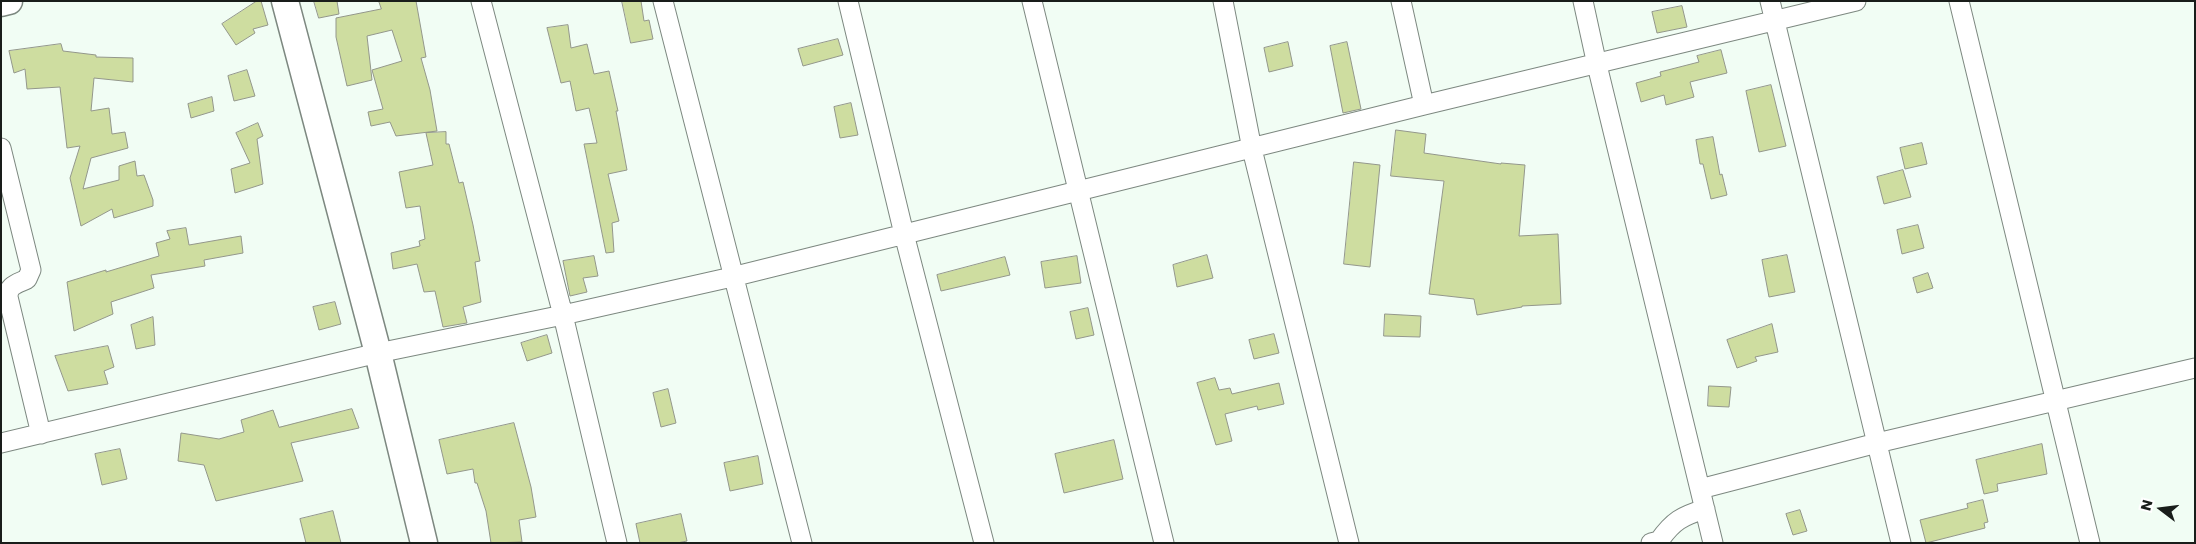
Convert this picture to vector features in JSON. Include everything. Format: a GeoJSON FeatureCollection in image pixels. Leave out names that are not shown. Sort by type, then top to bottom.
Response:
{"type":"FeatureCollection","features":[{"type":"Feature","properties":{"kind":"street"},"geometry":{"type":"LineString","coordinates":[[1,3],[9,1]]}},
{"type":"Feature","properties":{"kind":"street"},"geometry":{"type":"LineString","coordinates":[[286,1],[378,353],[424,543]]}},
{"type":"Feature","properties":{"kind":"street"},"geometry":{"type":"LineString","coordinates":[[481,1],[563,315],[617,543]]}},
{"type":"Feature","properties":{"kind":"street"},"geometry":{"type":"LineString","coordinates":[[663,1],[732,277],[802,543]]}},
{"type":"Feature","properties":{"kind":"street"},"geometry":{"type":"LineString","coordinates":[[848,1],[904,234],[984,543]]}},
{"type":"Feature","properties":{"kind":"street"},"geometry":{"type":"LineString","coordinates":[[1032,1],[1164,543]]}},
{"type":"Feature","properties":{"kind":"street"},"geometry":{"type":"LineString","coordinates":[[1223,1],[1252,149],[1349,543]]}},
{"type":"Feature","properties":{"kind":"street"},"geometry":{"type":"LineString","coordinates":[[1400,1],[1424,105]]}},
{"type":"Feature","properties":{"kind":"street"},"geometry":{"type":"LineString","coordinates":[[1583,1],[1713,543]]}},
{"type":"Feature","properties":{"kind":"street"},"geometry":{"type":"LineString","coordinates":[[1770,1],[1901,543]]}},
{"type":"Feature","properties":{"kind":"street"},"geometry":{"type":"LineString","coordinates":[[1,443],[378,353],[563,315],[732,277],[1424,105],[1597,65],[1856,1]]}},
{"type":"Feature","properties":{"kind":"street"},"geometry":{"type":"LineString","coordinates":[[1959,1],[2090,543]]}},
{"type":"Feature","properties":{"kind":"street"},"geometry":{"type":"LineString","coordinates":[[1,148],[31,270],[27,280],[11,286],[8,297],[41,434]]}},
{"type":"Feature","properties":{"kind":"street"},"geometry":{"type":"LineString","coordinates":[[1700,489],[2195,368]]}},
{"type":"Feature","properties":{"kind":"street"},"geometry":{"type":"LineString","coordinates":[[1651,543],[1659,541],[1670,525],[1686,515],[1705,509]]}},
{"type":"Feature","properties":{"kind":"building"},"geometry":{"type":"Polygon","coordinates":[[[257,1],[261,1],[268,25],[253,29],[255,33],[236,45],[222,24],[257,1]]]}},
{"type":"Feature","properties":{"kind":"building"},"geometry":{"type":"Polygon","coordinates":[[[314,1],[337,1],[339,14],[319,18],[314,1]]]}},
{"type":"Feature","properties":{"kind":"building"},"geometry":{"type":"Polygon","coordinates":[[[379,1],[416,1],[426,57],[421,58],[430,90],[437,131],[396,136],[390,122],[371,126],[368,112],[383,109],[372,70],[402,61],[392,30],[367,36],[372,80],[347,86],[336,37],[336,18],[381,9],[379,1]]]}},
{"type":"Feature","properties":{"kind":"building"},"geometry":{"type":"Polygon","coordinates":[[[622,1],[641,1],[644,21],[649,20],[653,39],[631,43],[622,1]]]}},
{"type":"Feature","properties":{"kind":"building"},"geometry":{"type":"Polygon","coordinates":[[[1682,6],[1687,27],[1657,33],[1652,12],[1682,6]]]}},
{"type":"Feature","properties":{"kind":"building"},"geometry":{"type":"Polygon","coordinates":[[[568,25],[571,48],[587,44],[594,74],[609,71],[618,111],[616,111],[627,170],[608,174],[619,221],[612,223],[614,252],[606,253],[584,144],[597,143],[589,108],[576,111],[570,81],[561,83],[547,28],[568,25]]]}},
{"type":"Feature","properties":{"kind":"building"},"geometry":{"type":"Polygon","coordinates":[[[838,39],[843,55],[803,66],[798,49],[838,39]]]}},
{"type":"Feature","properties":{"kind":"building"},"geometry":{"type":"Polygon","coordinates":[[[1288,42],[1293,66],[1269,72],[1264,48],[1288,42]]]}},
{"type":"Feature","properties":{"kind":"building"},"geometry":{"type":"Polygon","coordinates":[[[1347,42],[1361,109],[1343,113],[1330,46],[1347,42]]]}},
{"type":"Feature","properties":{"kind":"building"},"geometry":{"type":"Polygon","coordinates":[[[61,44],[63,51],[96,55],[96,57],[133,58],[133,82],[94,78],[91,111],[109,108],[112,134],[125,132],[128,148],[91,158],[83,189],[119,180],[119,166],[135,161],[137,176],[144,175],[153,200],[153,206],[114,218],[112,209],[81,226],[70,178],[80,146],[67,148],[60,87],[27,89],[25,69],[14,73],[9,51],[61,44]]]}},
{"type":"Feature","properties":{"kind":"building"},"geometry":{"type":"Polygon","coordinates":[[[1721,50],[1727,73],[1690,82],[1694,97],[1666,105],[1664,95],[1641,102],[1636,83],[1661,76],[1660,72],[1699,62],[1697,56],[1721,50]]]}},
{"type":"Feature","properties":{"kind":"building"},"geometry":{"type":"Polygon","coordinates":[[[247,70],[255,96],[234,101],[228,76],[247,70]]]}},
{"type":"Feature","properties":{"kind":"building"},"geometry":{"type":"Polygon","coordinates":[[[1771,85],[1786,146],[1759,152],[1746,91],[1771,85]]]}},
{"type":"Feature","properties":{"kind":"building"},"geometry":{"type":"Polygon","coordinates":[[[212,97],[214,111],[191,118],[188,104],[212,97]]]}},
{"type":"Feature","properties":{"kind":"building"},"geometry":{"type":"Polygon","coordinates":[[[851,103],[858,135],[840,138],[834,107],[851,103]]]}},
{"type":"Feature","properties":{"kind":"building"},"geometry":{"type":"Polygon","coordinates":[[[258,123],[263,136],[257,139],[263,184],[235,193],[231,169],[250,163],[236,133],[258,123]]]}},
{"type":"Feature","properties":{"kind":"building"},"geometry":{"type":"Polygon","coordinates":[[[1396,130],[1426,134],[1424,153],[1501,164],[1525,165],[1519,236],[1558,234],[1561,304],[1522,306],[1477,315],[1474,299],[1429,294],[1444,181],[1391,176],[1396,130]]]}},
{"type":"Feature","properties":{"kind":"building"},"geometry":{"type":"Polygon","coordinates":[[[446,132],[446,144],[449,144],[459,183],[463,182],[473,225],[480,261],[475,262],[481,302],[463,307],[467,323],[443,327],[435,291],[424,292],[417,264],[393,269],[391,253],[420,246],[419,241],[425,239],[420,206],[406,208],[399,172],[433,165],[426,133],[446,132]]]}},
{"type":"Feature","properties":{"kind":"building"},"geometry":{"type":"Polygon","coordinates":[[[1713,137],[1720,175],[1722,174],[1727,195],[1711,199],[1703,164],[1700,164],[1696,140],[1713,137]]]}},
{"type":"Feature","properties":{"kind":"building"},"geometry":{"type":"Polygon","coordinates":[[[1922,143],[1927,164],[1905,169],[1900,148],[1922,143]]]}},
{"type":"Feature","properties":{"kind":"building"},"geometry":{"type":"Polygon","coordinates":[[[1354,162],[1380,165],[1370,267],[1344,264],[1354,162]]]}},
{"type":"Feature","properties":{"kind":"building"},"geometry":{"type":"Polygon","coordinates":[[[1903,170],[1911,197],[1884,204],[1877,177],[1903,170]]]}},
{"type":"Feature","properties":{"kind":"building"},"geometry":{"type":"Polygon","coordinates":[[[1918,225],[1924,248],[1902,254],[1897,230],[1918,225]]]}},
{"type":"Feature","properties":{"kind":"building"},"geometry":{"type":"Polygon","coordinates":[[[186,228],[189,245],[241,236],[243,253],[204,260],[205,266],[151,275],[154,288],[111,302],[113,314],[74,331],[67,282],[159,256],[156,243],[170,239],[167,231],[186,228]]]}},
{"type":"Feature","properties":{"kind":"building"},"geometry":{"type":"Polygon","coordinates":[[[1207,255],[1213,278],[1177,287],[1173,265],[1207,255]]]}},
{"type":"Feature","properties":{"kind":"building"},"geometry":{"type":"Polygon","coordinates":[[[1787,255],[1795,292],[1769,297],[1762,260],[1787,255]]]}},
{"type":"Feature","properties":{"kind":"building"},"geometry":{"type":"Polygon","coordinates":[[[594,256],[598,276],[583,278],[587,292],[570,296],[563,261],[594,256]]]}},
{"type":"Feature","properties":{"kind":"building"},"geometry":{"type":"Polygon","coordinates":[[[1077,256],[1081,283],[1045,288],[1041,262],[1077,256]]]}},
{"type":"Feature","properties":{"kind":"building"},"geometry":{"type":"Polygon","coordinates":[[[1005,257],[1010,275],[941,291],[937,275],[1005,257]]]}},
{"type":"Feature","properties":{"kind":"building"},"geometry":{"type":"Polygon","coordinates":[[[1928,273],[1933,288],[1917,293],[1913,278],[1928,273]]]}},
{"type":"Feature","properties":{"kind":"building"},"geometry":{"type":"Polygon","coordinates":[[[335,302],[341,324],[319,330],[313,307],[335,302]]]}},
{"type":"Feature","properties":{"kind":"building"},"geometry":{"type":"Polygon","coordinates":[[[1088,308],[1094,335],[1076,339],[1070,312],[1088,308]]]}},
{"type":"Feature","properties":{"kind":"building"},"geometry":{"type":"Polygon","coordinates":[[[1385,314],[1421,316],[1420,337],[1384,336],[1385,314]]]}},
{"type":"Feature","properties":{"kind":"building"},"geometry":{"type":"Polygon","coordinates":[[[153,317],[155,345],[136,349],[131,325],[153,317]]]}},
{"type":"Feature","properties":{"kind":"building"},"geometry":{"type":"Polygon","coordinates":[[[1772,324],[1778,352],[1755,357],[1757,361],[1737,368],[1727,340],[1772,324]]]}},
{"type":"Feature","properties":{"kind":"building"},"geometry":{"type":"Polygon","coordinates":[[[1274,334],[1279,353],[1254,359],[1249,340],[1274,334]]]}},
{"type":"Feature","properties":{"kind":"building"},"geometry":{"type":"Polygon","coordinates":[[[547,335],[552,353],[527,361],[521,343],[547,335]]]}},
{"type":"Feature","properties":{"kind":"building"},"geometry":{"type":"Polygon","coordinates":[[[108,346],[114,367],[104,371],[108,384],[68,391],[55,356],[108,346]]]}},
{"type":"Feature","properties":{"kind":"building"},"geometry":{"type":"Polygon","coordinates":[[[1215,378],[1219,390],[1230,388],[1232,394],[1279,383],[1284,404],[1258,410],[1257,406],[1225,414],[1232,441],[1216,445],[1197,383],[1215,378]]]}},
{"type":"Feature","properties":{"kind":"building"},"geometry":{"type":"Polygon","coordinates":[[[1709,386],[1731,387],[1729,407],[1708,406],[1709,386]]]}},
{"type":"Feature","properties":{"kind":"building"},"geometry":{"type":"Polygon","coordinates":[[[668,389],[676,423],[661,427],[653,393],[668,389]]]}},
{"type":"Feature","properties":{"kind":"building"},"geometry":{"type":"Polygon","coordinates":[[[352,409],[359,428],[291,443],[303,481],[216,501],[204,465],[178,461],[181,433],[219,439],[244,432],[241,420],[273,410],[279,427],[352,409]]]}},
{"type":"Feature","properties":{"kind":"building"},"geometry":{"type":"Polygon","coordinates":[[[514,423],[531,487],[536,517],[519,520],[522,542],[491,543],[486,511],[477,483],[475,483],[473,469],[447,474],[439,440],[514,423]]]}},
{"type":"Feature","properties":{"kind":"building"},"geometry":{"type":"Polygon","coordinates":[[[1114,440],[1123,479],[1064,493],[1055,454],[1114,440]]]}},
{"type":"Feature","properties":{"kind":"building"},"geometry":{"type":"Polygon","coordinates":[[[2042,444],[2047,474],[1997,484],[1998,491],[1984,494],[1976,460],[2042,444]]]}},
{"type":"Feature","properties":{"kind":"building"},"geometry":{"type":"Polygon","coordinates":[[[120,449],[127,479],[102,485],[95,454],[120,449]]]}},
{"type":"Feature","properties":{"kind":"building"},"geometry":{"type":"Polygon","coordinates":[[[758,456],[763,484],[730,491],[724,463],[758,456]]]}},
{"type":"Feature","properties":{"kind":"building"},"geometry":{"type":"Polygon","coordinates":[[[1983,500],[1988,522],[1984,523],[1985,528],[1926,543],[1920,520],[1968,508],[1967,504],[1983,500]]]}},
{"type":"Feature","properties":{"kind":"building"},"geometry":{"type":"Polygon","coordinates":[[[1800,510],[1807,531],[1793,535],[1786,514],[1800,510]]]}},
{"type":"Feature","properties":{"kind":"building"},"geometry":{"type":"Polygon","coordinates":[[[333,511],[341,543],[306,543],[300,519],[333,511]]]}},
{"type":"Feature","properties":{"kind":"building"},"geometry":{"type":"Polygon","coordinates":[[[681,514],[687,541],[677,543],[640,543],[636,524],[681,514]]]}}]}
